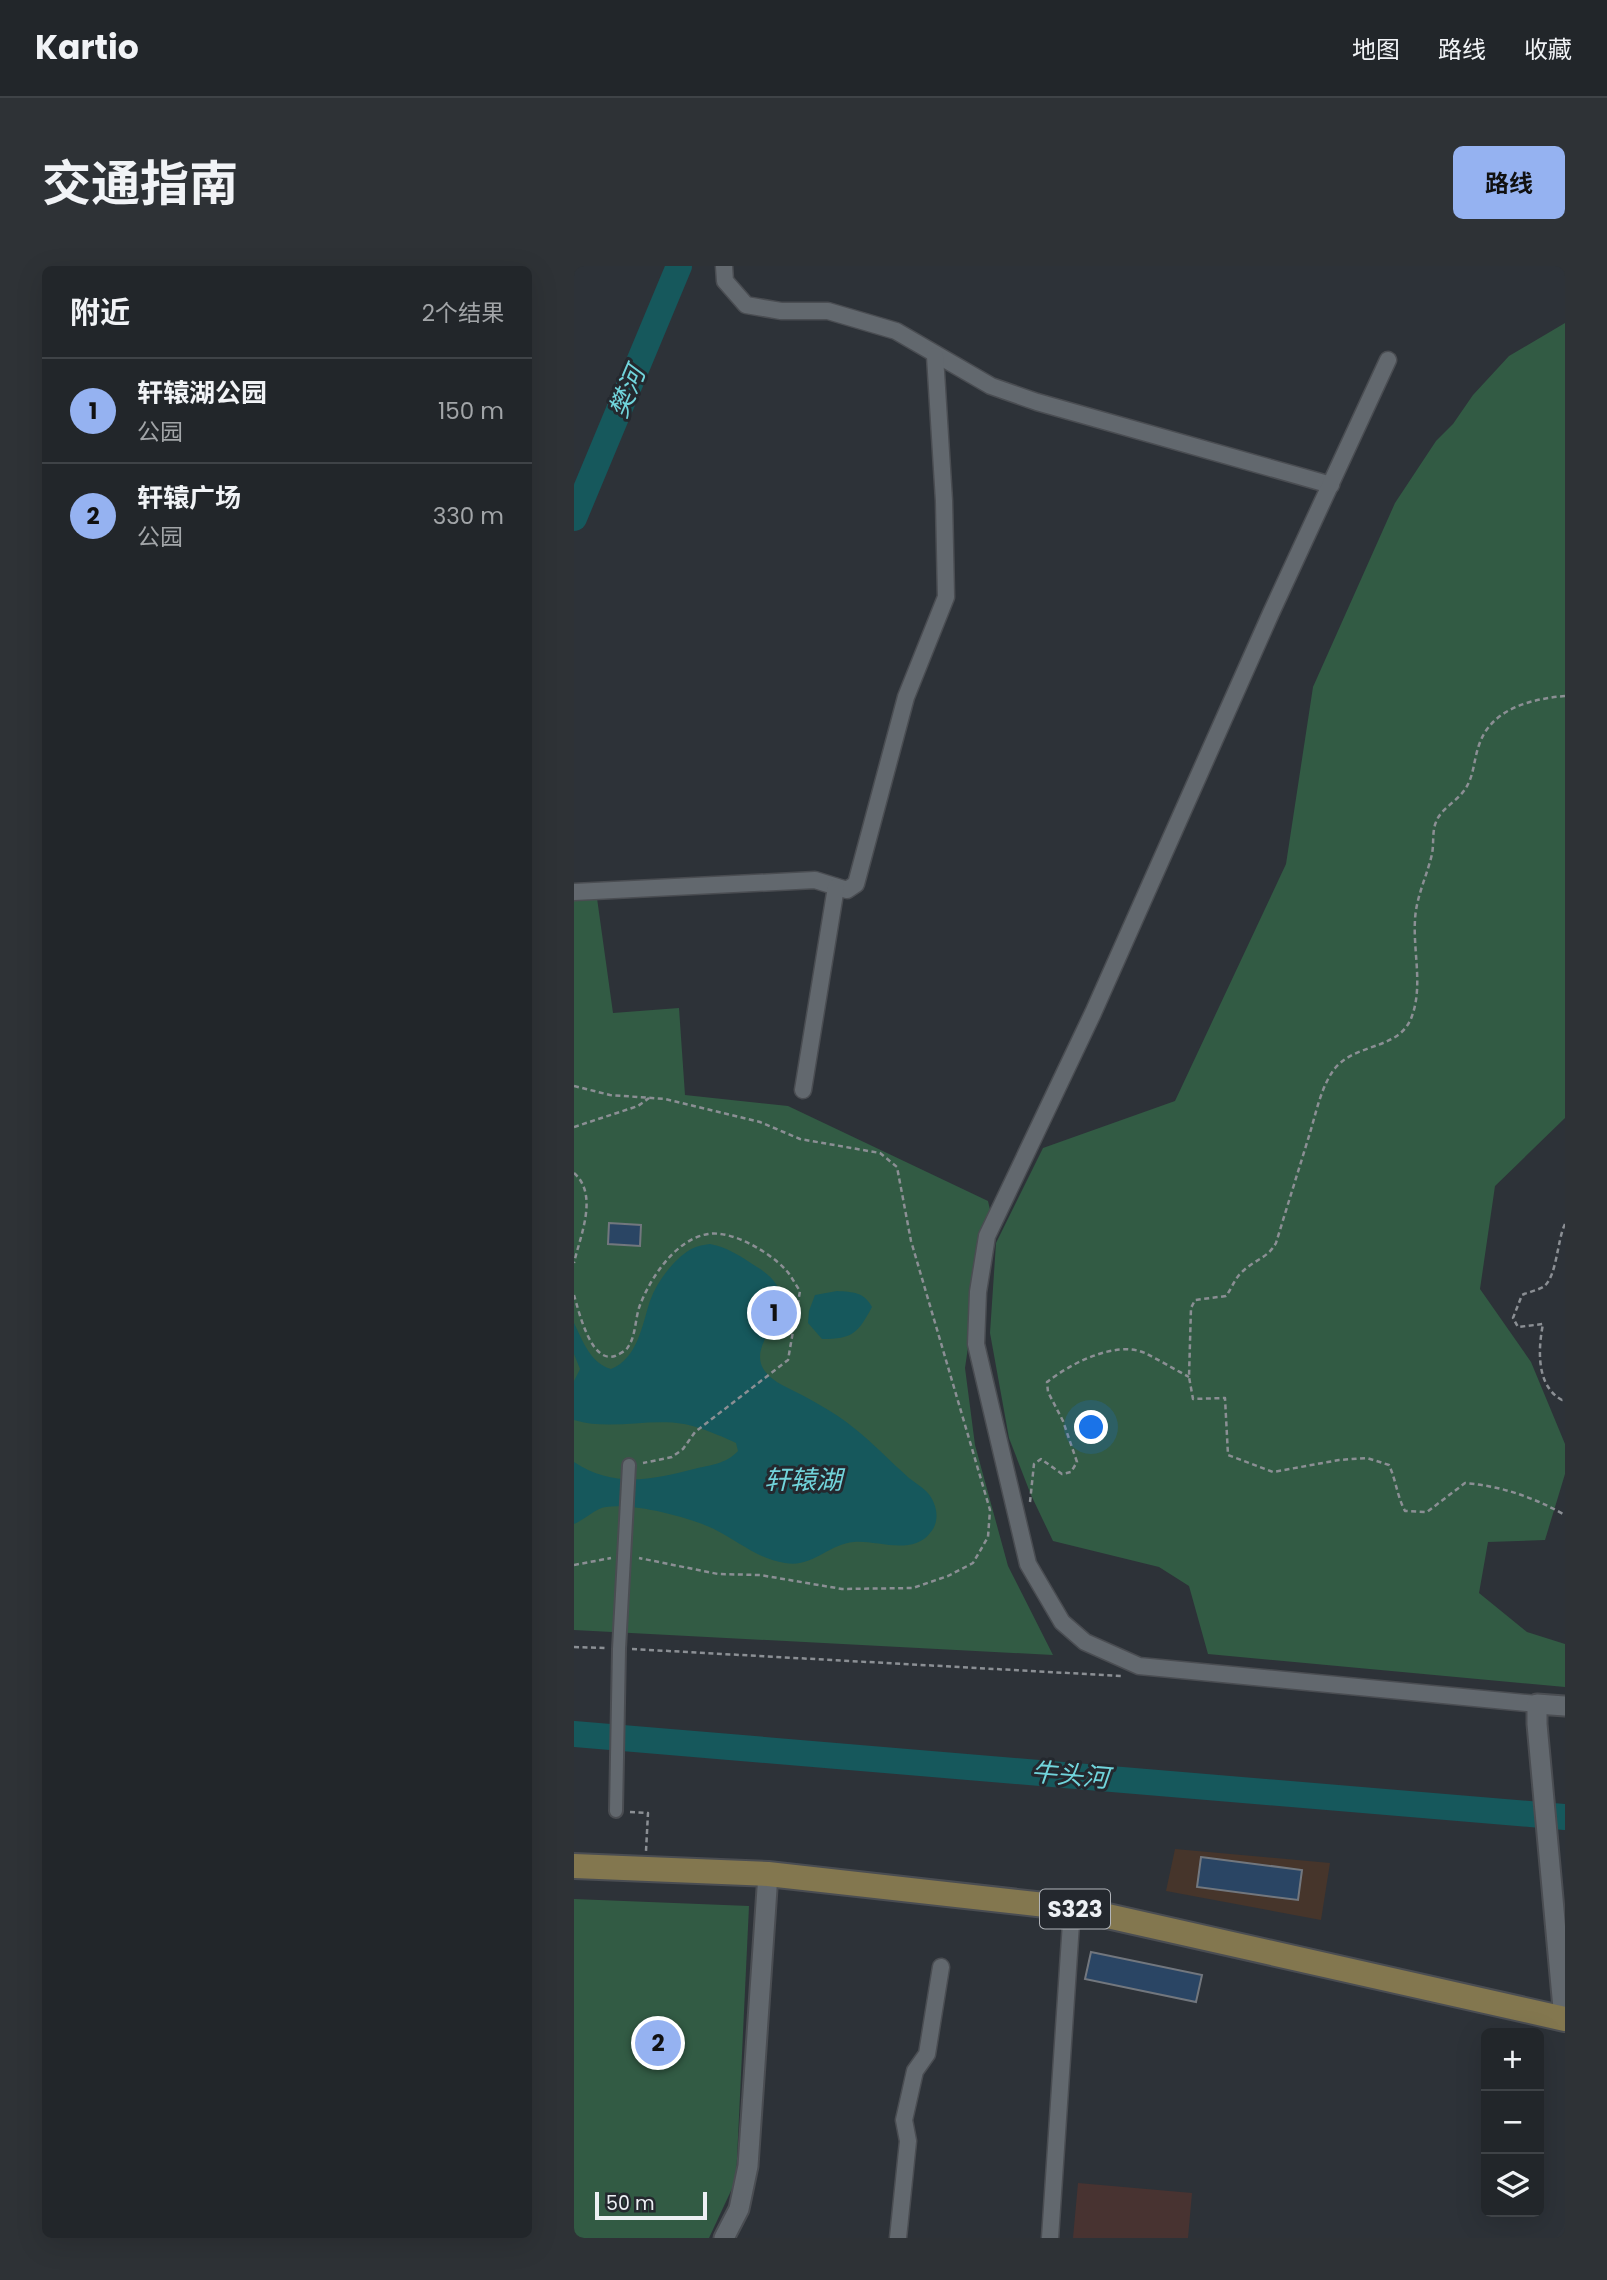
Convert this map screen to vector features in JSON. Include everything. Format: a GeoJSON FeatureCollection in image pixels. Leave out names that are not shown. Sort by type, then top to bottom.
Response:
{"type":"FeatureCollection","features":[{"type":"Feature","properties":{"kind":"main road","name":"S323"},"geometry":{"type":"LineString","coordinates":[[574,1866],[768,1874],[1072,1908],[1564,2019]]}},
{"type":"Feature","properties":{"kind":"street"},"geometry":{"type":"LineString","coordinates":[[724,266],[725,281],[746,305],[781,311],[828,311],[895,331],[991,386],[1037,402],[1331,485]]}},
{"type":"Feature","properties":{"kind":"street"},"geometry":{"type":"LineString","coordinates":[[574,892],[815,880],[847,890],[856,884],[905,697],[946,597],[944,501],[935,356]]}},
{"type":"Feature","properties":{"kind":"street"},"geometry":{"type":"LineString","coordinates":[[1388,360],[1093,1013],[987,1236],[978,1292],[976,1344],[1028,1564],[1062,1622],[1085,1642],[1139,1666],[1565,1706]]}},
{"type":"Feature","properties":{"kind":"street"},"geometry":{"type":"LineString","coordinates":[[803,1090],[836,887]]}},
{"type":"Feature","properties":{"kind":"street"},"geometry":{"type":"LineString","coordinates":[[616,1811],[629,1465]]}},
{"type":"Feature","properties":{"kind":"street"},"geometry":{"type":"LineString","coordinates":[[1537,1704],[1564,2019]]}},
{"type":"Feature","properties":{"kind":"street"},"geometry":{"type":"LineString","coordinates":[[724,2238],[739,2209],[748,2166],[768,1874]]}},
{"type":"Feature","properties":{"kind":"street"},"geometry":{"type":"LineString","coordinates":[[1050,2238],[1072,1908]]}},
{"type":"Feature","properties":{"kind":"street"},"geometry":{"type":"LineString","coordinates":[[898,2238],[908,2141],[904,2120],[915,2071],[927,2054],[941,1967]]}},
{"type":"Feature","properties":{"kind":"path"},"geometry":{"type":"LineString","coordinates":[[1565,696],[1516,706],[1491,723],[1479,744],[1468,786],[1436,821],[1432,852],[1417,904],[1413,1014],[1404,1032],[1388,1042],[1354,1053],[1336,1068],[1322,1093],[1271,1252],[1244,1269],[1226,1296],[1195,1300],[1191,1308],[1189,1377],[1193,1399],[1225,1398],[1228,1455],[1273,1472],[1339,1460],[1367,1458],[1389,1465],[1398,1498],[1405,1511],[1427,1512],[1465,1483],[1493,1485],[1540,1501],[1565,1515]]}},
{"type":"Feature","properties":{"kind":"path"},"geometry":{"type":"LineString","coordinates":[[574,1087],[611,1095],[665,1099],[760,1122],[800,1139],[880,1153],[897,1167],[911,1241],[990,1510],[988,1537],[973,1563],[948,1576],[913,1588],[842,1589],[760,1576],[718,1574],[624,1555],[574,1565]]}},
{"type":"Feature","properties":{"kind":"path"},"geometry":{"type":"LineString","coordinates":[[574,1127],[638,1106],[649,1098]]}},
{"type":"Feature","properties":{"kind":"path"},"geometry":{"type":"LineString","coordinates":[[574,1173],[581,1179],[587,1196],[574,1263]]}},
{"type":"Feature","properties":{"kind":"path"},"geometry":{"type":"LineString","coordinates":[[1565,1224],[1559,1236],[1551,1278],[1544,1286],[1522,1295],[1513,1318],[1518,1326],[1543,1324],[1538,1349],[1546,1385],[1554,1396],[1565,1399]]}},
{"type":"Feature","properties":{"kind":"path"},"geometry":{"type":"LineString","coordinates":[[574,1295],[588,1336],[599,1354],[608,1357],[618,1355],[628,1347],[640,1306],[661,1267],[691,1239],[710,1233],[735,1237],[760,1250],[785,1269],[800,1291],[788,1360],[695,1432],[684,1449],[672,1457],[629,1465]]}},
{"type":"Feature","properties":{"kind":"path"},"geometry":{"type":"LineString","coordinates":[[1017,1511],[1029,1510],[1034,1464],[1041,1459],[1062,1474],[1071,1472],[1077,1462],[1063,1420],[1048,1392],[1047,1382],[1079,1361],[1121,1349],[1144,1353],[1189,1377]]}},
{"type":"Feature","properties":{"kind":"path"},"geometry":{"type":"LineString","coordinates":[[574,1647],[1128,1676],[1139,1666]]}},
{"type":"Feature","properties":{"kind":"path"},"geometry":{"type":"LineString","coordinates":[[616,1811],[648,1813],[645,1869]]}},
{"type":"Feature","properties":{"kind":"shaded area"},"geometry":{"type":"Polygon","coordinates":[[[1175,1849],[1330,1863],[1321,1920],[1166,1891],[1175,1849]]]}},
{"type":"Feature","properties":{"kind":"shaded area"},"geometry":{"type":"Polygon","coordinates":[[[1078,2183],[1192,2193],[1188,2238],[1073,2238],[1078,2183]]]}},
{"type":"Feature","properties":{"kind":"green space"},"geometry":{"type":"Polygon","coordinates":[[[1565,323],[1565,1118],[1495,1186],[1480,1289],[1531,1362],[1565,1444],[1565,1474],[1545,1540],[1488,1542],[1479,1593],[1527,1632],[1565,1644],[1565,1687],[1208,1654],[1189,1586],[1159,1567],[1053,1541],[1031,1495],[1009,1438],[990,1333],[996,1243],[1043,1148],[1175,1101],[1286,864],[1313,687],[1395,503],[1436,441],[1509,356],[1565,323]]]}},
{"type":"Feature","properties":{"kind":"green space"},"geometry":{"type":"Polygon","coordinates":[[[574,890],[596,891],[613,1013],[679,1008],[685,1095],[788,1106],[988,1201],[994,1227],[981,1258],[965,1368],[975,1445],[1008,1566],[1053,1655],[574,1630],[574,890]]]}},
{"type":"Feature","properties":{"kind":"green space"},"geometry":{"type":"Polygon","coordinates":[[[574,1899],[749,1906],[736,2180],[709,2238],[574,2238],[574,1899]]]}},
{"type":"Feature","properties":{"kind":"water","name":"轩辕湖"},"geometry":{"type":"Polygon","coordinates":[[[710,1244],[740,1256],[775,1283],[781,1299],[763,1344],[760,1359],[766,1373],[846,1422],[930,1495],[935,1506],[936,1523],[923,1540],[904,1545],[854,1542],[795,1564],[766,1558],[703,1524],[646,1509],[606,1507],[574,1524],[574,1462],[604,1476],[618,1479],[648,1478],[717,1463],[738,1451],[736,1443],[684,1424],[656,1422],[615,1425],[574,1420],[574,1381],[580,1369],[574,1354],[574,1323],[592,1357],[611,1369],[620,1364],[638,1340],[652,1296],[666,1272],[689,1250],[710,1244]]]}},
{"type":"Feature","properties":{"kind":"water"},"geometry":{"type":"Polygon","coordinates":[[[837,1291],[862,1296],[872,1307],[863,1323],[853,1333],[841,1338],[822,1339],[808,1323],[809,1311],[815,1295],[837,1291]]]}},
{"type":"Feature","properties":{"kind":"building"},"geometry":{"type":"Polygon","coordinates":[[[609,1223],[641,1225],[640,1246],[608,1244],[609,1223]]]}},
{"type":"Feature","properties":{"kind":"building"},"geometry":{"type":"Polygon","coordinates":[[[1201,1857],[1302,1870],[1298,1900],[1197,1887],[1201,1857]]]}},
{"type":"Feature","properties":{"kind":"building"},"geometry":{"type":"Polygon","coordinates":[[[1091,1952],[1202,1975],[1196,2002],[1085,1979],[1091,1952]]]}},
{"type":"Feature","properties":{"kind":"waterway","name":"樊河"},"geometry":{"type":"LineString","coordinates":[[574,518],[679,266]]}},
{"type":"Feature","properties":{"kind":"waterway","name":"牛头河"},"geometry":{"type":"LineString","coordinates":[[574,1734],[1565,1817]]}},
{"type":"Feature","properties":{"kind":"place","name":"轩辕湖公园"},"geometry":{"type":"Point","coordinates":[774,1313]}},
{"type":"Feature","properties":{"kind":"place","name":"轩辕广场"},"geometry":{"type":"Point","coordinates":[658,2043]}}]}
